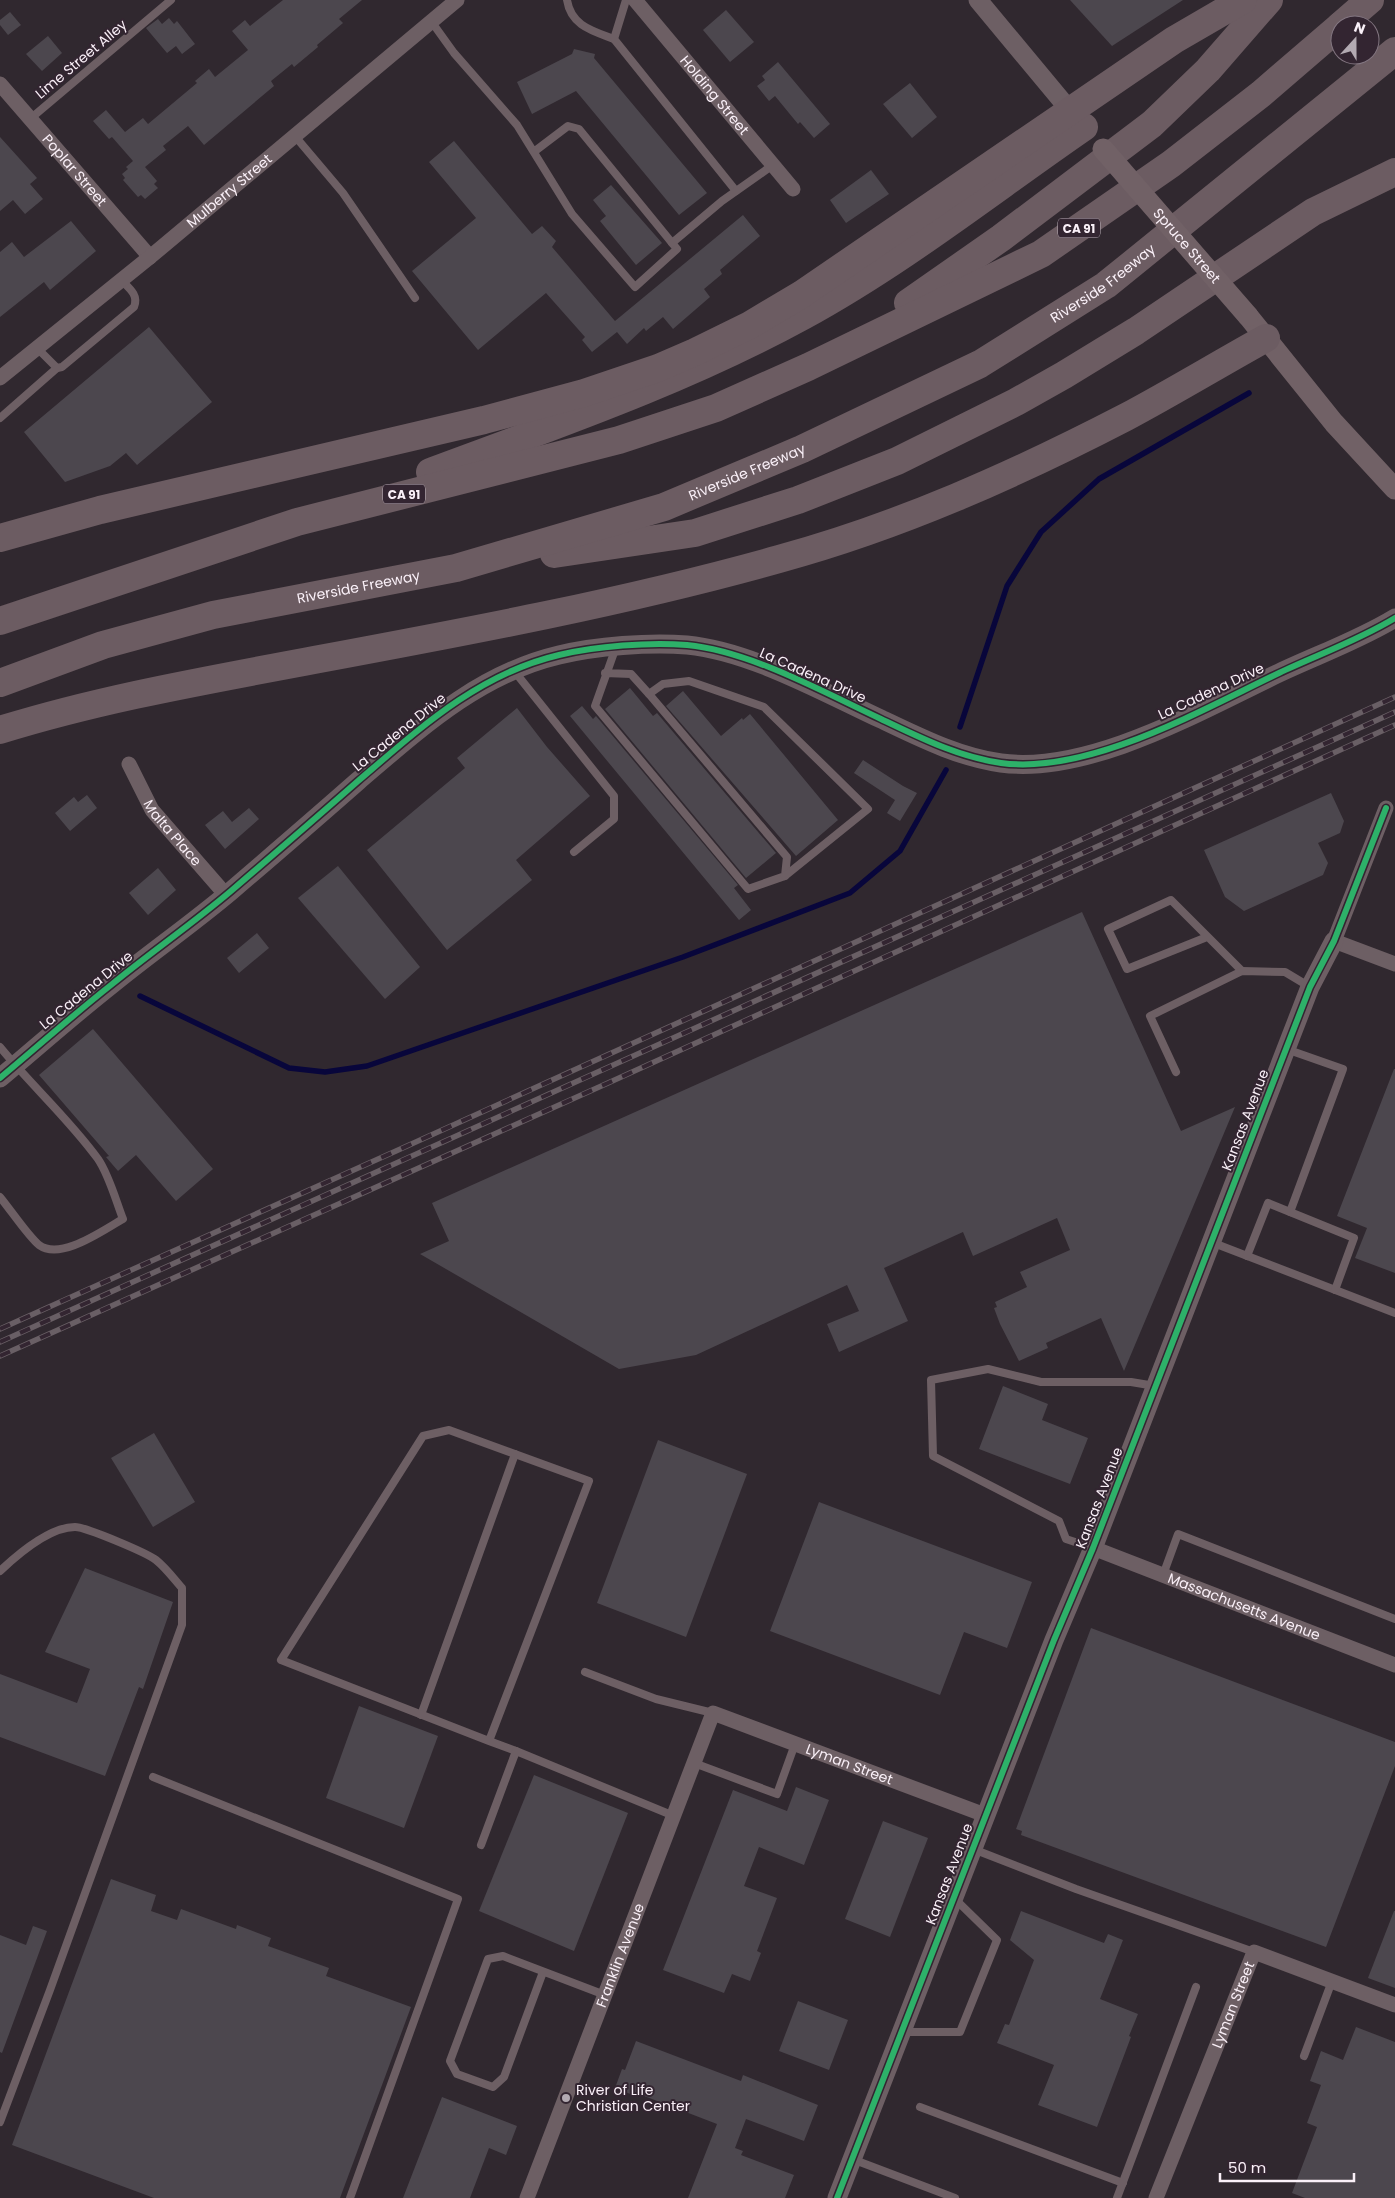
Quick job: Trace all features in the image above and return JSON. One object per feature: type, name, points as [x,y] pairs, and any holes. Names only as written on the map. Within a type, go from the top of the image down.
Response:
[{"type":"highway","points":[[0,538],[100,510],[564,399],[642,374],[695,352],[744,328],[802,294],[1174,40],[1243,0]]},
{"type":"highway","points":[[808,368],[934,286],[1152,124],[1208,70],[1269,0]]},
{"type":"highway","name":"CA 91","points":[[1353,15],[1370,0]]},
{"type":"highway","name":"CA 91","points":[[0,621],[297,522],[619,440],[716,408],[808,368],[1041,254],[1171,164],[1261,94],[1330,35]]},
{"type":"highway","name":"Riverside Freeway","points":[[0,683],[103,645],[212,615],[456,568],[664,507],[802,449],[980,364],[1106,285],[1395,51]]},
{"type":"highway","points":[[297,522],[673,379],[802,316],[902,256],[1084,127]]},
{"type":"highway","points":[[456,568],[695,534],[798,500],[871,472],[972,424],[1064,375],[1136,331],[1313,212],[1395,172]]},
{"type":"highway","points":[[0,730],[93,704],[164,689],[524,621],[665,588],[808,550],[872,530],[936,506],[1017,471],[1127,416],[1266,338]]},
{"type":"main road","name":"Spruce Street","points":[[1084,127],[1248,316],[1334,423],[1395,489]]},
{"type":"street","name":"Mulberry Street","points":[[0,378],[121,280],[457,0]]},
{"type":"street","name":"Holding Street","points":[[635,0],[793,189]]},
{"type":"street","name":"Spruce Street","points":[[978,0],[1084,127]]},
{"type":"street","name":"Poplar Street","points":[[0,84],[150,256]]},
{"type":"street","name":"La Cadena Drive","points":[[0,1078],[108,987],[226,895],[394,750],[442,712],[480,685],[513,670],[556,655],[592,648],[688,645],[729,654],[760,664],[923,739],[963,754],[1001,763],[1042,764],[1092,755],[1146,735],[1395,618]]},
{"type":"street","name":"Malta Place","points":[[130,764],[152,810],[226,895]]},
{"type":"street","name":"Kansas Avenue","points":[[837,2198],[1054,1640],[1093,1548],[1310,987],[1334,942],[1386,808]]},
{"type":"street","points":[[1334,942],[1395,964]]},
{"type":"street","name":"Massachusetts Avenue","points":[[1093,1548],[1395,1665]]},
{"type":"street","name":"Lyman Street","points":[[713,1713],[986,1815]]},
{"type":"street","name":"Franklin Avenue","points":[[527,2198],[713,1713]]},
{"type":"street","name":"Lyman Street","points":[[1156,2198],[1254,1952],[1395,2005]]},
{"type":"lane","name":"Lime Street Alley","points":[[30,118],[170,0]]},
{"type":"lane","points":[[567,0],[572,18],[586,28],[614,39],[736,191]]},
{"type":"lane","points":[[614,39],[626,0]]},
{"type":"lane","points":[[431,21],[454,52],[517,125],[572,214],[635,287],[677,249],[579,128],[568,126],[534,152]]},
{"type":"lane","points":[[294,135],[343,193],[415,298]]},
{"type":"lane","points":[[672,243],[736,191],[773,165]]},
{"type":"lane","points":[[0,418],[57,368],[62,367],[134,307],[136,302],[135,295],[121,280]]},
{"type":"lane","points":[[37,348],[57,368]]},
{"type":"lane","points":[[616,647],[605,673],[595,706],[748,889],[785,876],[868,809],[764,707],[689,681],[663,684],[649,694]]},
{"type":"lane","points":[[513,670],[614,796],[614,819],[574,852]]},
{"type":"lane","points":[[605,673],[631,674],[649,694],[787,857],[785,876]]},
{"type":"lane","points":[[1207,937],[1127,969],[1108,929],[1172,900],[1242,971]]},
{"type":"lane","points":[[1176,1072],[1150,1016],[1242,971],[1284,972],[1310,987]]},
{"type":"lane","points":[[0,1047],[32,1081],[99,1161],[124,1219],[65,1250],[53,1251],[40,1245],[0,1197]]},
{"type":"lane","points":[[1286,1049],[1343,1069],[1290,1212]]},
{"type":"lane","points":[[1247,1256],[1268,1203],[1354,1238],[1335,1290]]},
{"type":"lane","points":[[1212,1242],[1395,1313]]},
{"type":"lane","points":[[1093,1548],[1066,1539],[1059,1521],[932,1456],[931,1380],[988,1369],[1041,1382],[1132,1382],[1156,1386]]},
{"type":"lane","points":[[489,1741],[589,1481],[450,1430],[423,1436],[281,1660],[421,1715],[489,1741],[516,1751],[674,1816]]},
{"type":"lane","points":[[421,1715],[515,1454]]},
{"type":"lane","points":[[0,1570],[24,1549],[56,1532],[75,1527],[100,1534],[156,1560],[182,1588],[182,1625],[54,1981],[0,2122]]},
{"type":"lane","points":[[1163,1575],[1178,1534],[1395,1619]]},
{"type":"lane","points":[[585,1672],[656,1699],[713,1713]]},
{"type":"lane","points":[[694,1762],[777,1794],[795,1744]]},
{"type":"lane","points":[[481,1845],[516,1751]]},
{"type":"lane","points":[[153,1777],[458,1899],[350,2198]]},
{"type":"lane","points":[[972,1849],[1076,1889],[1254,1952]]},
{"type":"lane","points":[[902,2032],[960,2032],[997,1940],[954,1897]]},
{"type":"lane","points":[[543,1972],[504,2077],[493,2087],[457,2074],[450,2061],[488,1959],[503,1956],[605,1995]]},
{"type":"lane","points":[[1304,2056],[1332,1981]]},
{"type":"lane","points":[[1117,2198],[1196,1987]]},
{"type":"lane","points":[[920,2107],[1123,2183]]},
{"type":"lane","points":[[852,2159],[955,2198]]},
{"type":"building","points":[[283,0],[362,0],[339,19],[343,23],[317,45],[318,47],[294,67],[292,64],[271,81],[274,86],[204,145],[188,126],[163,146],[166,150],[145,167],[157,181],[154,184],[158,188],[145,199],[141,195],[138,197],[123,180],[125,178],[122,174],[133,161],[112,137],[109,139],[93,121],[106,110],[125,132],[143,118],[148,124],[197,83],[195,81],[209,69],[215,77],[248,50],[232,31],[245,20],[250,26]]},
{"type":"building","points":[[1070,0],[1183,0],[1112,46]]},
{"type":"building","points":[[726,10],[754,42],[730,62],[703,30]]},
{"type":"building","points":[[10,12],[21,25],[8,35],[0,25],[0,20]]},
{"type":"building","points":[[169,18],[174,24],[177,21],[195,44],[182,54],[176,46],[167,53],[146,28],[158,19],[162,24]]},
{"type":"building","points":[[48,36],[62,53],[42,71],[26,54]]},
{"type":"building","points":[[574,49],[595,54],[594,58],[707,193],[679,215],[576,91],[532,114],[517,82],[572,54]]},
{"type":"building","points":[[778,62],[830,124],[814,138],[800,122],[798,124],[775,96],[769,101],[757,86],[765,80],[762,76]]},
{"type":"building","points":[[910,83],[937,117],[912,138],[883,104]]},
{"type":"building","points":[[0,137],[37,178],[30,184],[43,199],[25,214],[13,200],[0,211]]},
{"type":"building","points":[[454,141],[532,234],[542,226],[556,241],[552,247],[615,321],[743,215],[760,236],[720,270],[722,274],[704,289],[710,297],[673,329],[663,317],[646,331],[644,328],[627,344],[617,332],[592,352],[582,340],[585,337],[546,293],[478,350],[412,271],[476,218],[429,162]]},
{"type":"building","points":[[871,170],[889,194],[846,223],[830,200]]},
{"type":"building","points":[[611,185],[662,243],[636,265],[600,221],[606,216],[593,200]]},
{"type":"building","points":[[71,221],[96,251],[50,290],[44,282],[0,317],[0,252],[12,242],[24,257]]},
{"type":"building","points":[[149,327],[212,402],[137,465],[126,453],[110,466],[65,482],[24,432]]},
{"type":"building","points":[[630,688],[653,716],[657,713],[776,853],[746,878],[605,709]]},
{"type":"building","points":[[683,691],[721,736],[742,718],[743,720],[750,714],[838,820],[796,856],[666,706]]},
{"type":"building","points":[[582,706],[593,719],[596,716],[738,885],[734,888],[751,910],[739,920],[570,716]]},
{"type":"building","points":[[517,708],[547,747],[590,796],[516,860],[532,880],[447,950],[367,850],[465,768],[457,758]]},
{"type":"building","points":[[863,760],[917,793],[900,821],[887,813],[895,800],[854,773]]},
{"type":"building","points":[[1331,793],[1344,821],[1340,833],[1318,843],[1328,863],[1323,875],[1244,911],[1225,897],[1204,850]]},
{"type":"building","points":[[87,795],[97,808],[70,831],[55,813],[74,797],[78,802]]},
{"type":"building","points":[[249,808],[259,819],[225,849],[205,825],[223,811],[232,822]]},
{"type":"building","points":[[338,866],[420,967],[385,999],[298,898]]},
{"type":"building","points":[[158,868],[176,890],[148,915],[129,893]]},
{"type":"building","points":[[1082,912],[1181,1131],[1235,1107],[1124,1371],[1101,1318],[1046,1343],[1048,1348],[1019,1361],[1000,1324],[994,1308],[997,1307],[995,1302],[1027,1287],[1020,1272],[1070,1250],[1057,1218],[973,1256],[963,1232],[884,1268],[908,1321],[839,1352],[827,1324],[859,1311],[847,1285],[696,1355],[619,1369],[420,1254],[449,1241],[432,1203]]},
{"type":"building","points":[[257,933],[269,948],[239,973],[227,958]]},
{"type":"building","points":[[93,1029],[213,1169],[176,1201],[136,1155],[118,1171],[106,1157],[109,1156],[39,1075]]},
{"type":"building","points":[[1394,1069],[1395,1273],[1355,1258],[1367,1228],[1337,1216]]},
{"type":"building","points":[[1003,1386],[1048,1404],[1042,1420],[1088,1438],[1070,1484],[979,1449]]},
{"type":"building","points":[[154,1433],[195,1502],[153,1527],[111,1458]]},
{"type":"building","points":[[658,1440],[747,1474],[686,1637],[597,1603]]},
{"type":"building","points":[[819,1502],[1032,1582],[1007,1648],[964,1632],[940,1695],[770,1631]]},
{"type":"building","points":[[85,1568],[173,1602],[143,1689],[139,1687],[105,1776],[0,1737],[0,1674],[77,1703],[90,1669],[45,1652]]},
{"type":"building","points":[[1091,1628],[1395,1742],[1395,1766],[1326,1947],[1021,1835],[1022,1831],[1016,1829]]},
{"type":"building","points":[[359,1706],[438,1736],[404,1828],[326,1798]]},
{"type":"building","points":[[534,1775],[628,1813],[574,1951],[479,1911]]},
{"type":"building","points":[[796,1787],[829,1800],[804,1865],[759,1847],[744,1886],[777,1898],[757,1951],[761,1953],[750,1981],[732,1974],[724,1993],[663,1970],[733,1790],[787,1811]]},
{"type":"building","points":[[883,1821],[928,1838],[890,1937],[845,1919]]},
{"type":"building","points":[[111,1879],[156,1895],[151,1911],[177,1920],[181,1909],[236,1929],[237,1925],[271,1938],[268,1946],[329,1968],[326,1976],[411,2007],[340,2198],[154,2198],[12,2145]]},
{"type":"building","points":[[1021,1911],[1104,1943],[1108,1934],[1123,1940],[1100,1999],[1138,2014],[1097,2127],[1038,2105],[1054,2065],[997,2043],[1005,2024],[1009,2025],[1034,1960],[1010,1940]]},
{"type":"building","points":[[1395,1911],[1395,1988],[1368,1978]]},
{"type":"building","points":[[33,1926],[47,1931],[2,2053],[0,2052],[0,1935],[26,1945]]},
{"type":"building","points":[[798,2001],[848,2020],[829,2070],[779,2051]]},
{"type":"building","points":[[1356,2027],[1395,2042],[1395,2198],[1305,2198],[1292,2193],[1317,2127],[1307,2123],[1321,2085],[1310,2081],[1321,2051],[1343,2060]]},
{"type":"building","points":[[636,2041],[741,2081],[743,2075],[818,2105],[804,2141],[746,2119],[735,2148],[743,2151],[741,2155],[794,2175],[785,2198],[688,2198],[717,2124],[639,2094],[638,2097],[615,2088],[622,2069],[625,2070]]},
{"type":"building","points":[[442,2097],[517,2126],[506,2155],[489,2148],[470,2198],[403,2198]]},
{"type":"waterway","points":[[960,727],[1007,586],[1041,532],[1099,479],[1249,393]]},
{"type":"waterway","points":[[140,996],[289,1068],[325,1072],[367,1066],[683,957],[850,893],[900,851],[946,770]]},
{"type":"railway","points":[[0,1329],[1395,697]]},
{"type":"railway","points":[[0,1342],[1395,712]]},
{"type":"railway","points":[[0,1356],[608,1083],[1395,725]]},
{"type":"cycle path","points":[[0,1078],[97,996],[231,891],[427,723],[502,675],[530,664],[559,655],[589,649],[623,646],[672,644],[711,649],[736,655],[786,674],[939,746],[985,760],[1001,763],[1035,764],[1071,759],[1107,750],[1144,736],[1180,721],[1395,618]]},
{"type":"cycle path","points":[[837,2198],[1054,1640],[1093,1548],[1310,987],[1334,941],[1386,808]]},
{"type":"place","name":"River of Life Christian Center","points":[[566,2098]]}]
